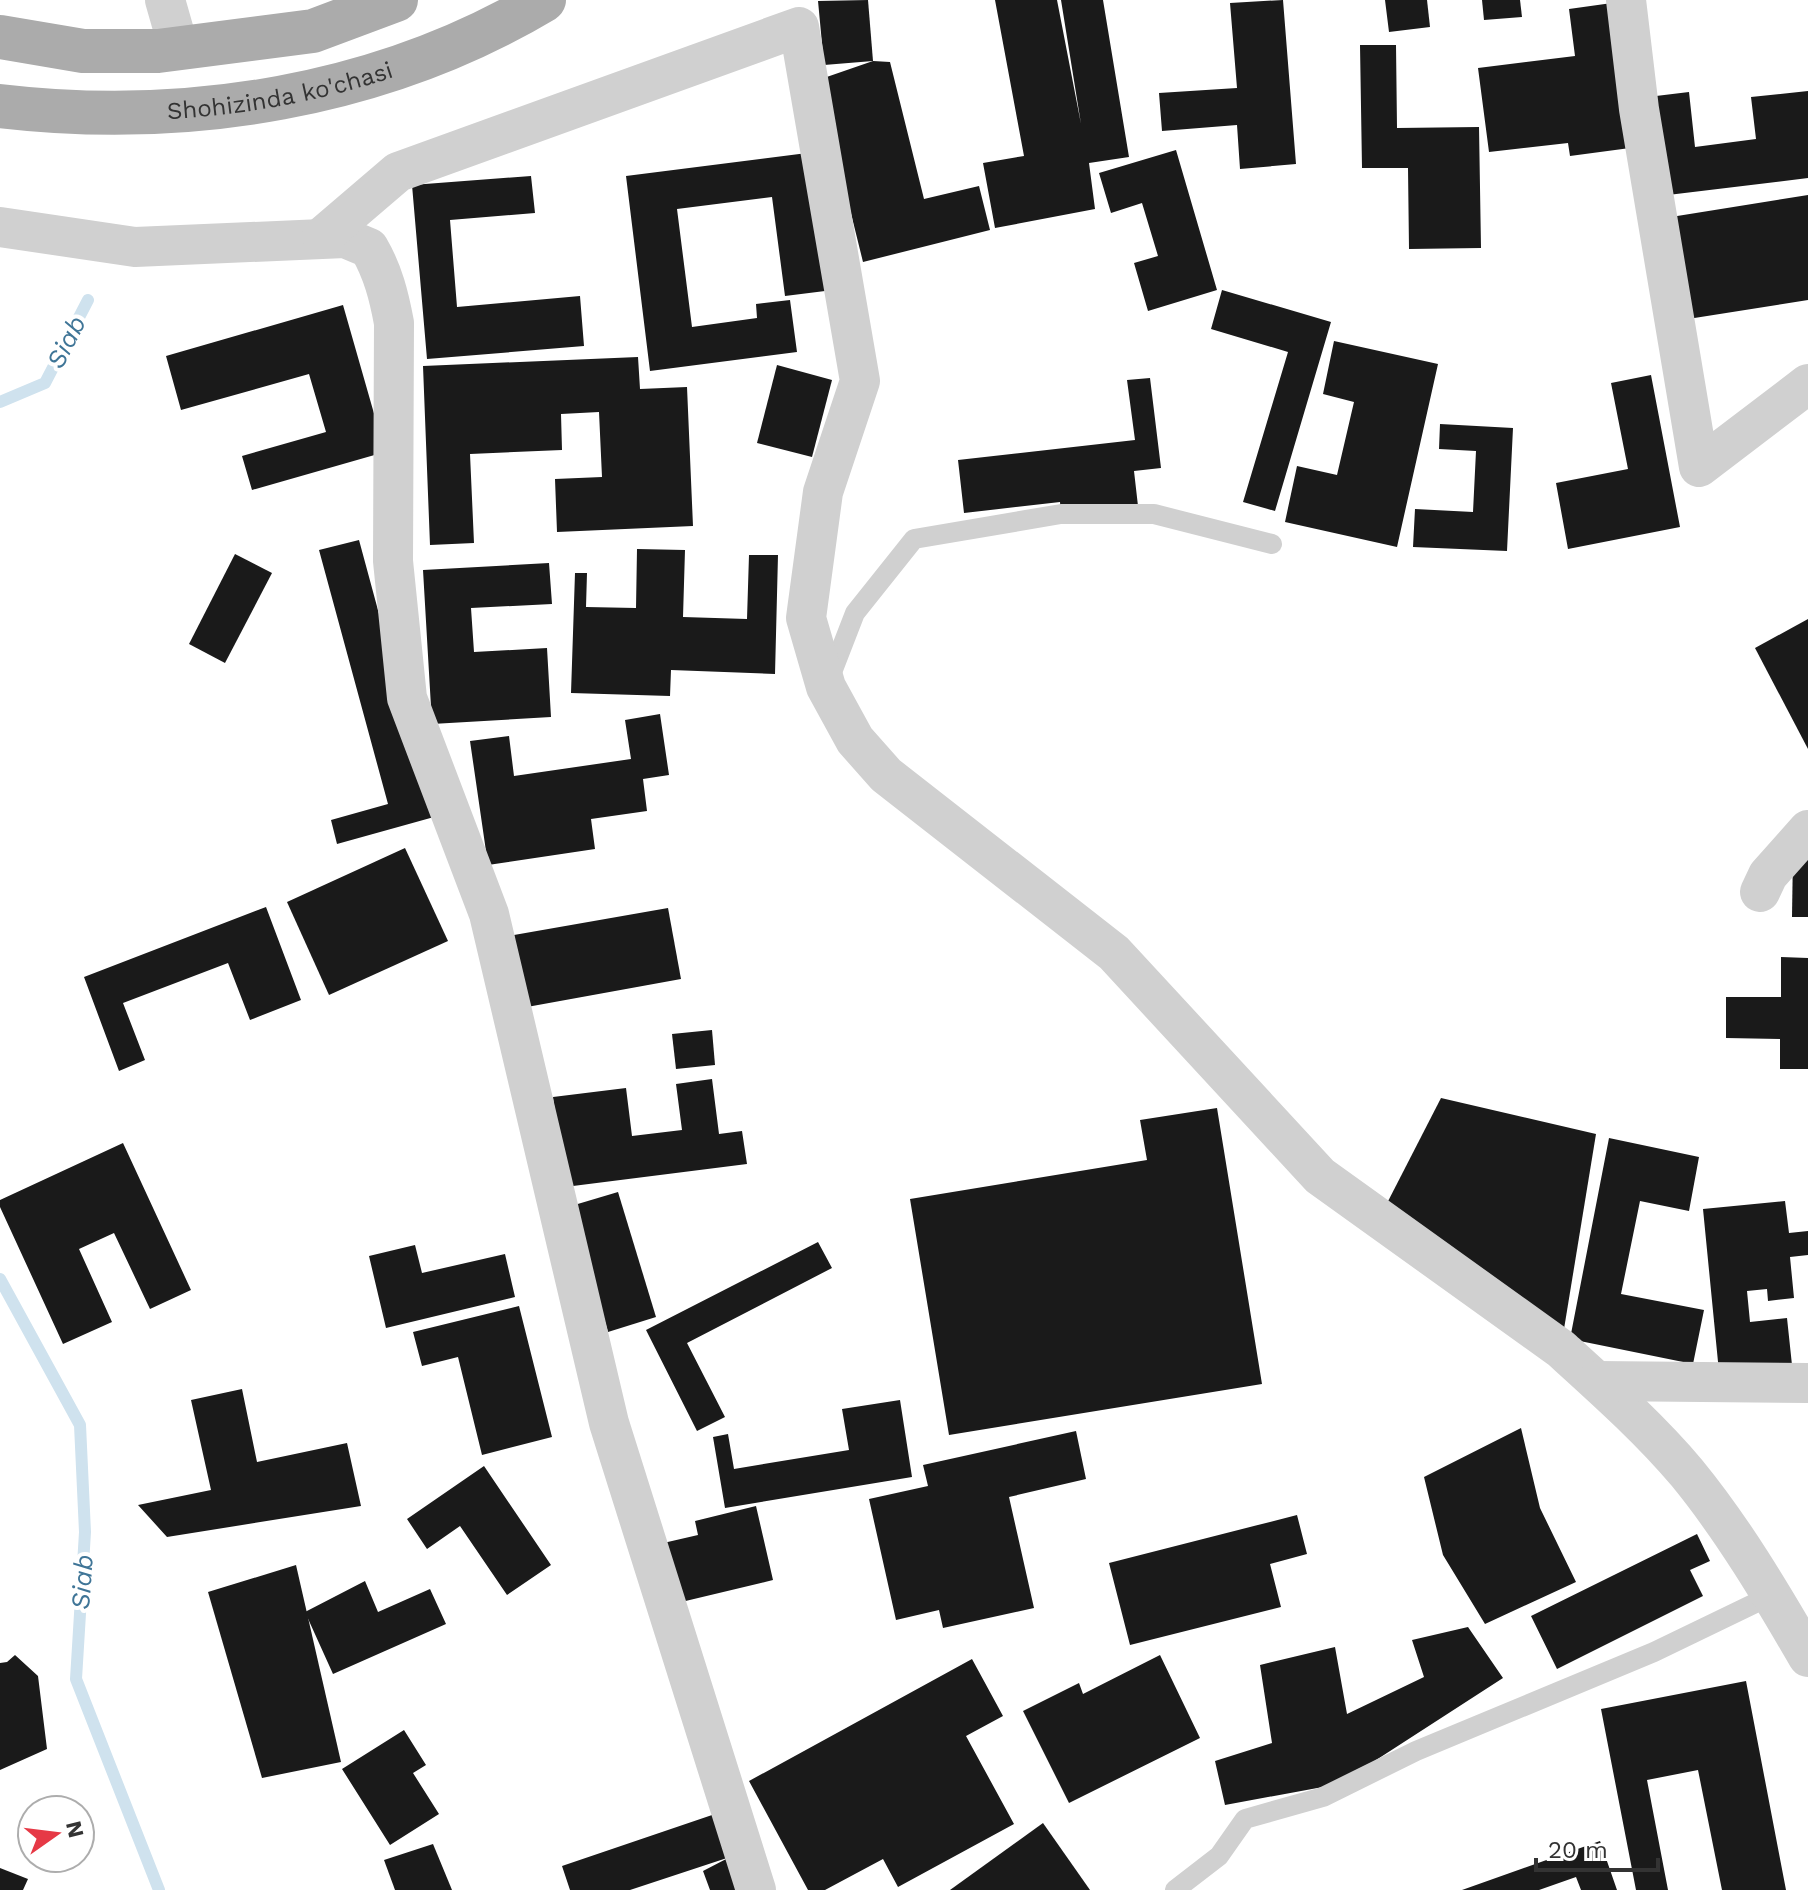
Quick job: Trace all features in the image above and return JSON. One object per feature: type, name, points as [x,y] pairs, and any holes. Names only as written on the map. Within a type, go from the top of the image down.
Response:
[{"type":"main road","name":"Shohizinda ko'chasi","points":[[0,37],[83,51],[179,49],[313,31],[396,0]]},
{"type":"main road","name":"Shohizinda ko'chasi","points":[[0,106],[63,114],[174,114],[340,87],[491,32],[544,0]]},
{"type":"street","points":[[165,0],[179,49]]},
{"type":"street","points":[[1626,0],[1642,124],[1699,467],[1808,384]]},
{"type":"street","points":[[322,237],[398,172],[806,14],[860,381],[823,492],[806,618],[826,687],[855,740],[886,775],[1114,953],[1320,1176],[1561,1349],[1597,1381],[1687,1474],[1772,1595],[1808,1657]]},
{"type":"street","points":[[0,227],[135,247],[345,238],[369,248],[388,288],[394,323],[393,561],[407,698],[489,914],[609,1423],[756,1890]]},
{"type":"street","points":[[1760,892],[1768,875],[1808,830]]},
{"type":"street","points":[[1597,1381],[1808,1383]]},
{"type":"lane","points":[[826,687],[855,613],[914,539],[1061,514],[1154,514],[1272,544]]},
{"type":"lane","points":[[1175,1890],[1219,1856],[1245,1819],[1323,1797],[1416,1751],[1654,1652],[1772,1595]]},
{"type":"building","points":[[868,0],[873,61],[824,65],[818,1]]},
{"type":"building","points":[[995,0],[1057,0],[1081,124],[1061,0],[1103,0],[1129,157],[1089,163],[1095,209],[995,228],[983,163],[1024,156]]},
{"type":"building","points":[[1283,0],[1296,164],[1240,169],[1237,125],[1162,131],[1159,93],[1237,88],[1230,3]]},
{"type":"building","points":[[1385,0],[1427,0],[1430,27],[1389,32]]},
{"type":"building","points":[[1482,0],[1520,0],[1522,17],[1484,20]]},
{"type":"building","points":[[1612,3],[1630,148],[1570,156],[1568,143],[1489,152],[1478,68],[1575,56],[1569,9]]},
{"type":"building","points":[[1360,45],[1396,45],[1397,128],[1479,127],[1481,248],[1409,249],[1408,168],[1362,168]]},
{"type":"building","points":[[873,61],[890,62],[924,199],[979,186],[990,230],[863,262],[818,80]]},
{"type":"building","points":[[1808,91],[1808,178],[1668,195],[1656,96],[1689,92],[1695,147],[1756,139],[1751,97]]},
{"type":"building","points":[[1176,150],[1217,290],[1148,311],[1134,263],[1158,256],[1142,203],[1111,213],[1099,173]]},
{"type":"building","points":[[815,152],[833,290],[785,296],[772,197],[677,209],[692,327],[757,318],[756,304],[790,300],[797,352],[650,371],[626,176]]},
{"type":"building","points":[[531,176],[535,213],[450,220],[457,307],[580,296],[584,346],[427,359],[412,185]]},
{"type":"building","points":[[1808,195],[1808,300],[1688,319],[1671,217]]},
{"type":"building","points":[[1222,290],[1331,322],[1275,511],[1243,502],[1288,352],[1211,329]]},
{"type":"building","points":[[343,305],[385,452],[252,490],[242,456],[326,432],[309,374],[181,410],[166,356]]},
{"type":"building","points":[[1334,341],[1438,364],[1397,547],[1285,522],[1297,466],[1337,475],[1354,402],[1323,394]]},
{"type":"building","points":[[638,357],[640,389],[687,387],[693,526],[557,532],[555,479],[602,477],[599,412],[561,414],[562,450],[470,454],[474,543],[430,545],[423,366]]},
{"type":"building","points":[[777,365],[832,380],[812,457],[757,443]]},
{"type":"building","points":[[1651,375],[1680,527],[1568,549],[1556,483],[1628,469],[1611,383]]},
{"type":"building","points":[[1150,378],[1161,468],[1134,471],[1138,506],[1061,514],[1060,502],[964,513],[958,460],[1135,440],[1127,380]]},
{"type":"building","points":[[1440,424],[1513,428],[1507,551],[1413,547],[1415,509],[1473,512],[1476,451],[1439,449]]},
{"type":"building","points":[[359,540],[434,817],[337,844],[331,820],[388,804],[319,550]]},
{"type":"building","points":[[637,549],[685,550],[683,617],[747,619],[749,555],[778,555],[775,674],[671,670],[670,696],[571,693],[575,573],[587,573],[586,607],[636,608]]},
{"type":"building","points":[[235,554],[272,573],[225,663],[189,644]]},
{"type":"building","points":[[549,563],[552,604],[471,608],[474,652],[547,648],[551,717],[432,724],[423,570]]},
{"type":"building","points":[[1808,619],[1808,749],[1755,648]]},
{"type":"building","points":[[660,714],[669,775],[643,779],[647,811],[591,819],[595,849],[488,865],[470,741],[509,736],[514,776],[631,759],[625,720]]},
{"type":"building","points":[[405,848],[448,941],[329,995],[287,902]]},
{"type":"building","points":[[1793,852],[1808,852],[1808,917],[1792,917]]},
{"type":"building","points":[[266,907],[301,1000],[250,1020],[228,963],[123,1003],[145,1060],[119,1071],[84,977]]},
{"type":"building","points":[[668,908],[681,979],[527,1007],[514,935]]},
{"type":"building","points":[[1781,957],[1808,958],[1808,1069],[1780,1069],[1780,1039],[1726,1038],[1726,997],[1781,997]]},
{"type":"building","points":[[712,1030],[715,1065],[676,1069],[672,1034]]},
{"type":"building","points":[[712,1079],[719,1134],[742,1131],[747,1164],[565,1187],[553,1097],[626,1088],[632,1136],[682,1130],[676,1084]]},
{"type":"building","points":[[1441,1098],[1596,1134],[1564,1329],[1383,1211]]},
{"type":"building","points":[[1217,1108],[1262,1384],[949,1435],[910,1199],[1147,1160],[1140,1120]]},
{"type":"building","points":[[1609,1138],[1699,1157],[1689,1211],[1640,1201],[1621,1294],[1704,1310],[1693,1364],[1570,1339]]},
{"type":"building","points":[[123,1143],[191,1290],[150,1309],[114,1233],[79,1249],[112,1322],[63,1344],[0,1207],[0,1200]]},
{"type":"building","points":[[618,1192],[656,1317],[608,1332],[571,1206]]},
{"type":"building","points":[[1785,1201],[1789,1233],[1808,1231],[1808,1255],[1790,1257],[1794,1298],[1768,1301],[1767,1289],[1747,1291],[1750,1322],[1787,1318],[1792,1365],[1719,1372],[1703,1209]]},
{"type":"building","points":[[818,1242],[832,1268],[687,1343],[725,1417],[697,1431],[646,1330]]},
{"type":"building","points":[[415,1245],[422,1273],[505,1254],[515,1297],[386,1328],[369,1256]]},
{"type":"building","points":[[519,1306],[552,1437],[482,1455],[458,1357],[422,1366],[413,1332]]},
{"type":"building","points":[[242,1389],[257,1462],[347,1443],[361,1506],[167,1537],[138,1505],[211,1490],[191,1400]]},
{"type":"building","points":[[900,1400],[912,1477],[725,1508],[713,1437],[728,1434],[734,1469],[849,1450],[842,1409]]},
{"type":"building","points":[[1521,1428],[1540,1508],[1576,1582],[1485,1624],[1443,1555],[1424,1477]]},
{"type":"building","points":[[1076,1431],[1086,1479],[1009,1497],[1034,1608],[943,1628],[939,1610],[896,1620],[869,1499],[928,1486],[923,1465]]},
{"type":"building","points":[[484,1466],[551,1565],[507,1595],[460,1526],[427,1549],[407,1519]]},
{"type":"building","points":[[756,1506],[773,1580],[673,1604],[659,1544],[698,1535],[695,1521]]},
{"type":"building","points":[[1297,1515],[1307,1554],[1270,1564],[1281,1607],[1130,1645],[1109,1563]]},
{"type":"building","points":[[1697,1534],[1710,1561],[1690,1570],[1703,1596],[1557,1669],[1531,1616]]},
{"type":"building","points":[[296,1565],[341,1762],[262,1778],[208,1592]]},
{"type":"building","points":[[365,1581],[378,1612],[430,1589],[446,1624],[333,1674],[305,1612]]},
{"type":"building","points":[[1468,1627],[1503,1678],[1339,1784],[1225,1805],[1215,1761],[1272,1743],[1260,1665],[1335,1647],[1347,1714],[1424,1677],[1412,1640]]},
{"type":"building","points":[[15,1655],[38,1676],[47,1749],[0,1770],[0,1663],[7,1662]]},
{"type":"building","points":[[1160,1655],[1200,1738],[1069,1803],[1023,1711],[1079,1683],[1083,1694]]},
{"type":"building","points":[[972,1659],[1003,1716],[966,1736],[1014,1824],[898,1887],[883,1859],[825,1890],[808,1890],[749,1781]]},
{"type":"building","points":[[1746,1681],[1786,1890],[1722,1890],[1698,1770],[1647,1780],[1668,1890],[1636,1890],[1601,1709]]},
{"type":"building","points":[[404,1730],[426,1765],[413,1773],[439,1814],[390,1845],[342,1769]]},
{"type":"building","points":[[715,1814],[744,1890],[710,1890],[703,1871],[730,1857],[630,1890],[570,1890],[562,1866]]},
{"type":"building","points":[[1043,1823],[1090,1890],[950,1890]]},
{"type":"building","points":[[1600,1841],[1617,1890],[1581,1890],[1576,1877],[1539,1890],[1462,1890]]},
{"type":"building","points":[[433,1844],[452,1890],[395,1890],[384,1860]]},
{"type":"building","points":[[0,1868],[28,1879],[23,1890],[0,1890]]},
{"type":"waterway","name":"Siab","points":[[0,402],[45,383],[88,300]]},
{"type":"waterway","name":"Siab","points":[[0,1279],[80,1425],[85,1532],[76,1679],[159,1890]]}]
